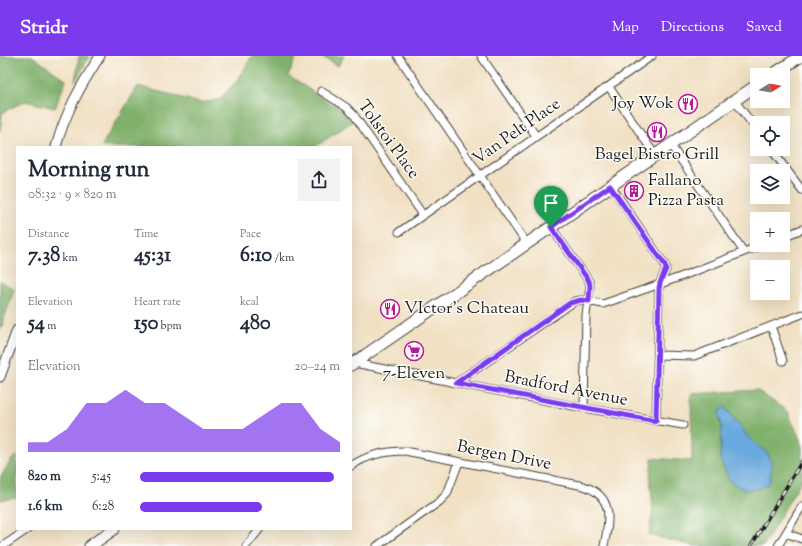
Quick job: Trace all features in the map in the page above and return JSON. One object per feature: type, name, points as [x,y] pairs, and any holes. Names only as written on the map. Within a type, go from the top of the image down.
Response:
[{"type":"main road","points":[[783,68],[801,56]]},
{"type":"main road","points":[[353,364],[750,90]]},
{"type":"main road","points":[[90,546],[113,530]]},
{"type":"street","points":[[56,146],[69,109],[82,84],[100,56]]},
{"type":"street","points":[[398,56],[527,244]]},
{"type":"street","points":[[481,56],[536,136]]},
{"type":"street","name":"Van Pelt Place","points":[[399,232],[652,56]]},
{"type":"street","points":[[609,87],[655,155]]},
{"type":"street","name":"Tolstoi Place","points":[[321,91],[346,107],[354,115],[423,215]]},
{"type":"street","points":[[734,100],[750,121]]},
{"type":"street","points":[[670,144],[744,252]]},
{"type":"street","points":[[776,156],[802,190]]},
{"type":"street","points":[[610,186],[665,265],[666,269],[660,284],[656,421]]},
{"type":"street","points":[[551,227],[589,281],[590,286],[586,315],[584,408]]},
{"type":"street","points":[[790,234],[802,229]]},
{"type":"street","points":[[456,383],[570,303],[581,300],[603,304],[750,250]]},
{"type":"street","points":[[658,355],[694,356],[802,314]]},
{"type":"street","points":[[771,326],[783,361]]},
{"type":"street","points":[[0,377],[16,333]]},
{"type":"street","name":"Bradford Avenue","points":[[353,364],[584,408],[683,425]]},
{"type":"street","name":"Bergen Drive","points":[[352,465],[375,454],[398,451],[411,452],[590,488],[601,498],[607,509],[609,522],[604,546]]},
{"type":"street","points":[[377,546],[439,502],[447,494],[459,462]]},
{"type":"street","points":[[778,546],[802,506]]},
{"type":"street","points":[[0,546],[3,546],[27,530]]},
{"type":"street","points":[[246,546],[259,530]]},
{"type":"street","points":[[786,533],[802,539]]},
{"type":"green space","points":[[0,56],[32,56],[66,80],[55,108],[25,101],[2,113],[0,131]]},
{"type":"green space","points":[[79,56],[90,56],[75,81]]},
{"type":"green space","points":[[252,56],[297,56],[288,76],[356,119],[316,146],[102,145],[138,86],[201,103],[220,99],[239,78]]},
{"type":"green space","points":[[321,56],[344,56],[338,66]]},
{"type":"green space","points":[[0,281],[14,289],[0,332]]},
{"type":"green space","points":[[757,390],[788,412],[802,444],[802,479],[763,546],[694,546],[649,535],[653,509],[650,478],[652,458],[692,461],[691,394]]},
{"type":"green space","points":[[16,457],[16,498],[0,500],[0,478],[11,460]]},
{"type":"water","points":[[722,408],[726,408],[750,439],[768,454],[772,464],[770,482],[759,489],[744,490],[730,481],[720,459],[722,428],[719,414]]},
{"type":"railway","points":[[751,546],[802,461]]},
{"type":"place","name":"Joy Wok","points":[[688,104]]},
{"type":"place","name":"Bagel Bistro Grill","points":[[657,132]]},
{"type":"place","name":"Fallano Pizza Pasta","points":[[634,191]]},
{"type":"place","name":"VIctor's Chateau","points":[[390,309]]},
{"type":"place","name":"7-Eleven","points":[[414,351]]},
{"type":"route","points":[[610,186],[665,265],[666,269],[659,289],[656,421],[456,383],[570,303],[581,300],[589,301],[589,281],[551,227],[610,186]]}]
